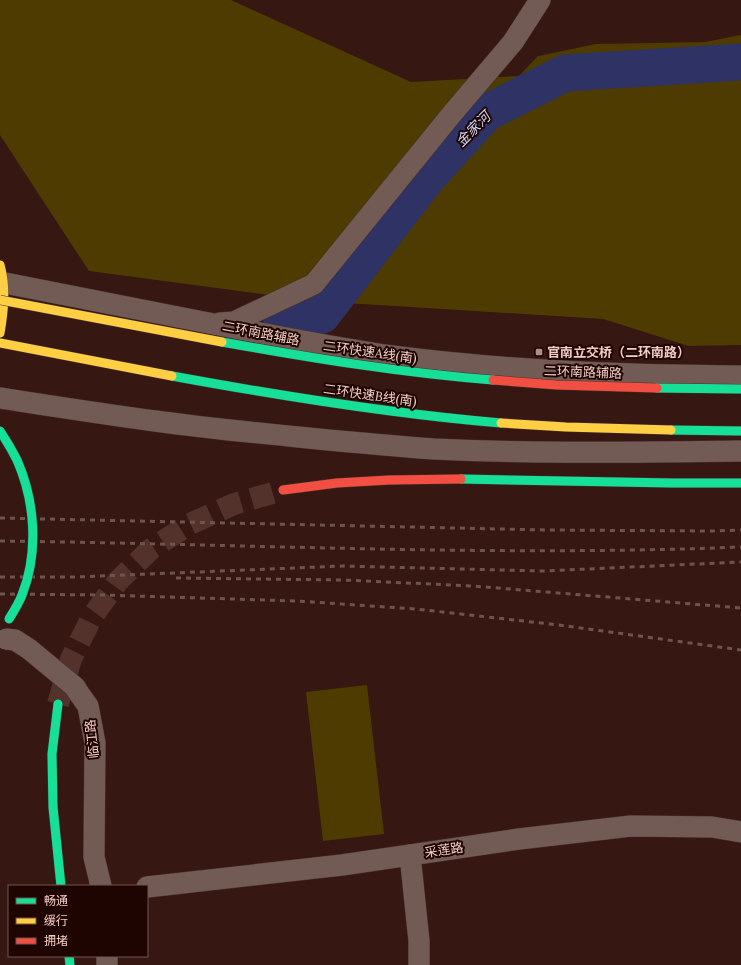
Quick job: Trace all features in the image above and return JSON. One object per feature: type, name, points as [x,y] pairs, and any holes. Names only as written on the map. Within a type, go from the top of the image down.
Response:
[{"type":"main road","points":[[0,333],[4,307],[1,282]]},
{"type":"main road","name":"二环快速A线(南)","points":[[1,282],[284,352],[397,370],[557,385],[675,389],[741,389]]},
{"type":"main road","name":"二环快速B线(南)","points":[[0,343],[214,383],[391,412],[484,422],[555,427],[675,431],[741,431]]},
{"type":"main road","points":[[0,431],[10,446],[21,473],[30,508],[32,530],[32,552],[24,590],[2,631]]},
{"type":"main road","points":[[283,490],[337,483],[390,480],[472,479],[741,483]]},
{"type":"main road","points":[[58,704],[52,754],[53,807],[61,885]]},
{"type":"street","points":[[210,323],[234,322],[314,284],[451,115],[513,42],[540,0]]},
{"type":"street","name":"二环南路辅路","points":[[1,282],[297,340],[391,356],[511,368],[584,372],[741,376]]},
{"type":"street","points":[[0,398],[233,431],[392,446],[519,452],[741,451]]},
{"type":"street","name":"临江路","points":[[2,631],[29,649],[75,687],[88,706],[95,743],[94,857],[101,885]]},
{"type":"street","name":"采莲路","points":[[148,887],[342,865],[519,839],[631,826],[712,827],[741,832]]},
{"type":"street","points":[[410,855],[419,941],[419,965]]},
{"type":"shaded area","points":[[0,0],[231,0],[411,82],[519,76],[538,56],[596,44],[705,42],[741,35],[741,345],[689,346],[603,319],[314,301],[89,271],[0,135]]},
{"type":"shaded area","points":[[367,685],[384,834],[323,841],[306,692]]},
{"type":"waterway","name":"金家河","points":[[280,329],[288,324],[322,315],[426,179],[486,113],[565,73],[741,62]]},
{"type":"tunnel","points":[[58,704],[71,659],[92,617],[118,581],[151,549],[190,524],[234,504],[283,490]]},
{"type":"railway","points":[[0,518],[546,530],[741,530]]},
{"type":"railway","points":[[0,541],[370,549],[556,551],[741,547]]},
{"type":"railway","points":[[0,577],[76,577],[343,566],[544,571],[741,562]]},
{"type":"railway","points":[[176,578],[343,580],[473,586],[741,608]]},
{"type":"railway","points":[[0,594],[103,595],[297,601],[416,609],[559,625],[741,650]]},
{"type":"traffic: fast","points":[[222,342],[357,364],[493,380]]},
{"type":"traffic: fast","points":[[172,376],[336,404],[419,415],[501,423]]},
{"type":"traffic: fast","points":[[657,388],[741,389]]},
{"type":"traffic: fast","points":[[671,430],[741,431]]},
{"type":"traffic: fast","points":[[0,431],[15,456],[23,476],[28,492],[33,527],[31,562],[27,579],[21,598],[9,619]]},
{"type":"traffic: fast","points":[[461,479],[741,483]]},
{"type":"traffic: fast","points":[[58,704],[52,754],[53,807],[61,885]]},
{"type":"traffic: fast","points":[[69,957],[70,965]]},
{"type":"traffic: slow","points":[[0,265],[4,299],[0,333]]},
{"type":"traffic: slow","points":[[0,300],[222,342]]},
{"type":"traffic: slow","points":[[0,343],[172,376]]},
{"type":"traffic: slow","points":[[501,423],[566,427],[671,430]]},
{"type":"traffic: jam","points":[[493,380],[557,385],[657,388]]},
{"type":"traffic: jam","points":[[283,490],[337,483],[389,480],[461,479]]},
{"type":"place","name":"官南立交桥（二环南路）","points":[[539,352]]}]
